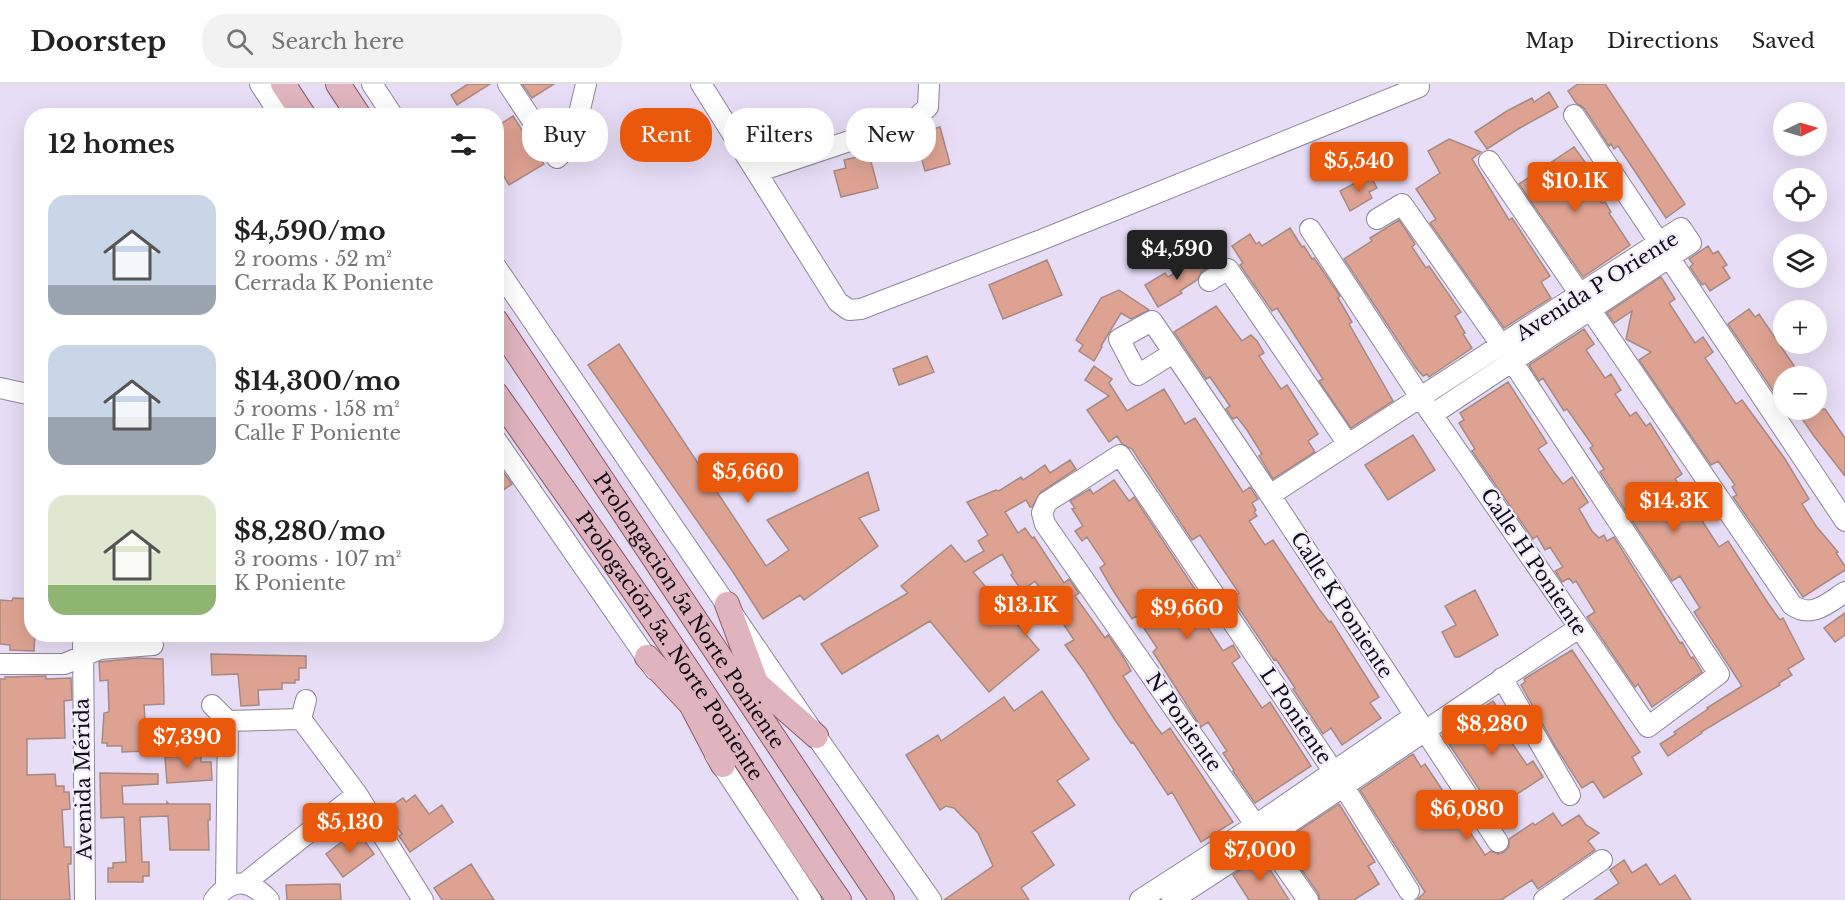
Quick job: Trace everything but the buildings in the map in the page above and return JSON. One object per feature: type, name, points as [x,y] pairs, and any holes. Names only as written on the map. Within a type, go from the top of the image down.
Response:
[{"type":"main road","points":[[284,84],[299,108]]},
{"type":"main road","points":[[338,84],[354,108]]},
{"type":"main road","name":"Prolongacion 5a Norte Poniente","points":[[504,333],[882,900]]},
{"type":"main road","name":"Prologación 5a. Norte Poniente","points":[[504,405],[667,639],[732,758],[839,900]]},
{"type":"main road","points":[[727,604],[778,742]]},
{"type":"main road","points":[[667,639],[692,706]]},
{"type":"main road","points":[[713,645],[816,736]]},
{"type":"main road","points":[[647,657],[692,706],[732,758]]},
{"type":"street","points":[[260,84],[276,108]]},
{"type":"street","points":[[372,84],[388,108]]},
{"type":"street","points":[[508,84],[557,158],[572,143],[586,84]]},
{"type":"street","points":[[701,84],[838,302],[849,310],[861,309],[1041,240],[1419,87]]},
{"type":"street","points":[[757,172],[915,119],[928,107],[929,84]]},
{"type":"street","points":[[1574,116],[1845,521]]},
{"type":"street","points":[[1489,161],[1792,605],[1800,610],[1817,610],[1845,592]]},
{"type":"street","points":[[1377,219],[1402,204],[1507,354]]},
{"type":"street","name":"Calle H Poniente","points":[[1310,229],[1420,397],[1648,727],[1719,674],[1507,354]]},
{"type":"street","name":"Avenida P Oriente","points":[[1433,414],[1507,354],[1664,251]]},
{"type":"street","points":[[1209,281],[1228,268],[1348,444]]},
{"type":"street","points":[[504,279],[816,736],[931,900]]},
{"type":"street","name":"Calle K Poniente","points":[[1173,353],[1498,842]]},
{"type":"street","name":"Avenida P Oriente","points":[[1269,495],[1420,397],[1507,354]]},
{"type":"street","points":[[0,388],[24,393]]},
{"type":"street","points":[[504,451],[647,657],[732,758],[811,900]]},
{"type":"street","name":"N Poniente","points":[[1120,455],[1047,502],[1042,513],[1045,524],[1308,900]]},
{"type":"street","name":"L Poniente","points":[[1120,455],[1338,780],[1408,891]]},
{"type":"street","points":[[1172,900],[1261,832],[1419,723],[1502,678],[1579,628]]},
{"type":"street","name":"Avenida Mérida","points":[[82,642],[85,900]]},
{"type":"street","points":[[0,664],[64,664],[100,649],[153,645]]},
{"type":"street","points":[[1502,678],[1570,795]]},
{"type":"street","points":[[212,705],[228,721],[229,890]]},
{"type":"street","points":[[228,721],[304,709],[423,900]]},
{"type":"street","points":[[229,890],[357,794]]},
{"type":"street","points":[[1140,900],[1261,832]]},
{"type":"street","points":[[1544,900],[1602,860]]},
{"type":"street","points":[[229,890],[254,886],[269,900]]}]
